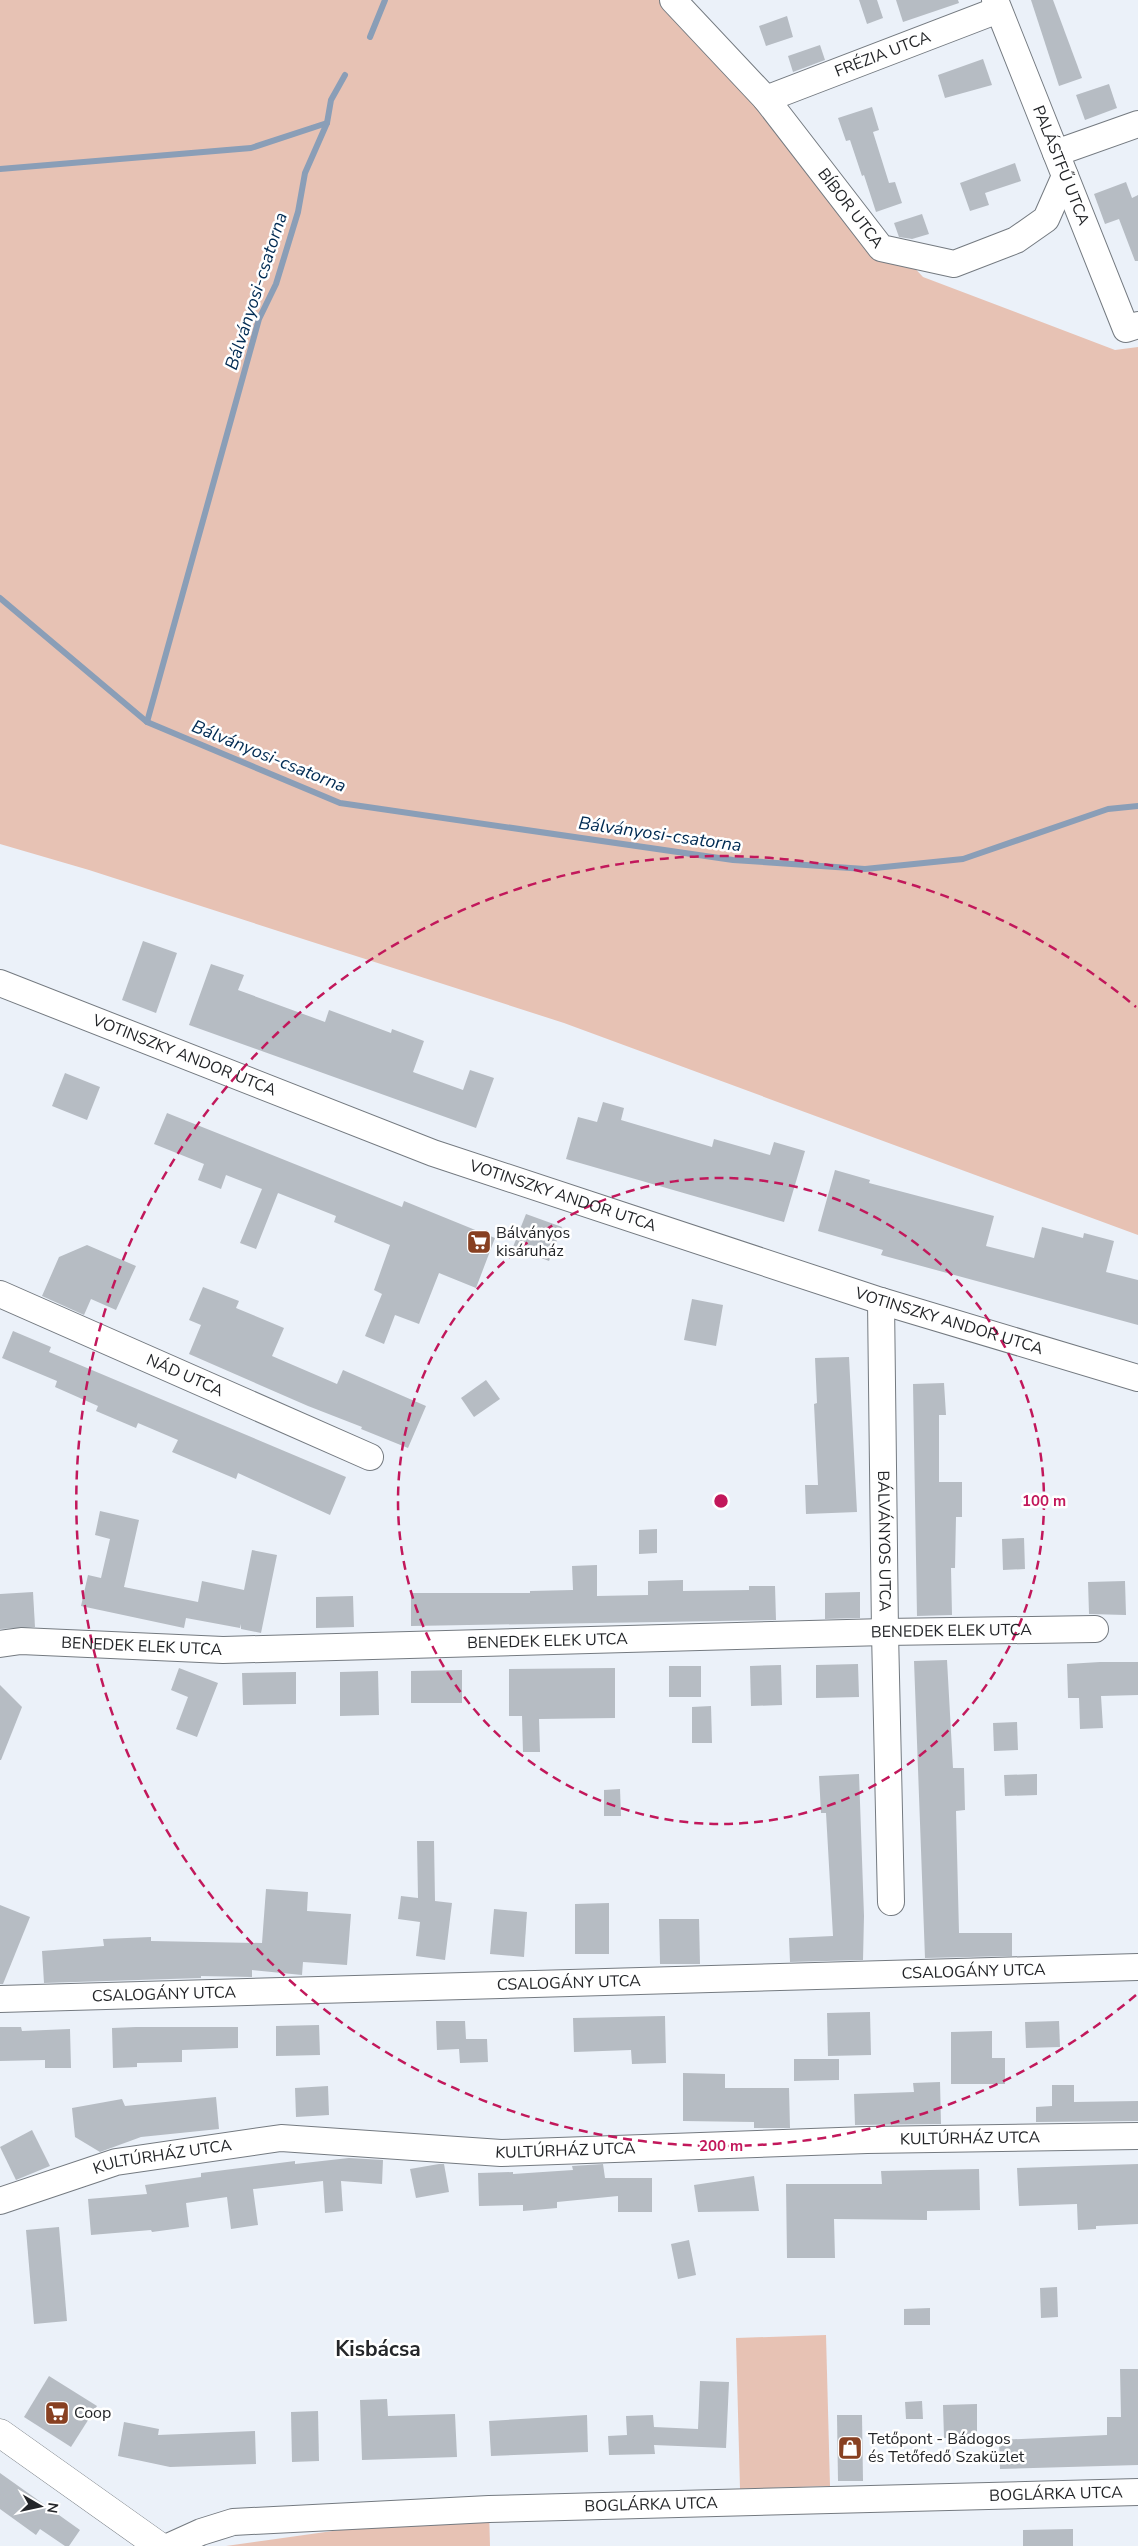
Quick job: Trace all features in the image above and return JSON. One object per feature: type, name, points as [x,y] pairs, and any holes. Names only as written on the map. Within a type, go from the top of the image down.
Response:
[{"type":"main road","points":[[0,2433],[159,2546]]},
{"type":"street","name":"BÍBOR UTCA","points":[[674,0],[766,99],[881,248],[954,264],[1016,240],[1046,219],[1060,165]]},
{"type":"street","name":"FRÉZIA UTCA","points":[[766,99],[996,5]]},
{"type":"street","name":"PALÁSTFŰ UTCA","points":[[996,5],[1060,165],[1132,327]]},
{"type":"street","points":[[1060,165],[1138,124]]},
{"type":"street","name":"VOTINSZKY ANDOR UTCA","points":[[0,983],[433,1152],[881,1300],[1138,1378]]},
{"type":"street","name":"NÁD UTCA","points":[[0,1294],[370,1457]]},
{"type":"street","name":"BÁLVÁNYOS UTCA","points":[[881,1300],[885,1632],[891,1902]]},
{"type":"street","name":"BENEDEK ELEK UTCA","points":[[0,1644],[21,1641],[224,1650],[885,1632],[1095,1629]]},
{"type":"street","name":"CSALOGÁNY UTCA","points":[[0,1999],[1138,1968]]},
{"type":"street","name":"KULTÚRHÁZ UTCA","points":[[0,2201],[116,2162],[281,2138],[501,2153],[857,2141],[1138,2136]]},
{"type":"street","name":"BOGLÁRKA UTCA","points":[[170,2546],[201,2532],[233,2522],[489,2509],[1138,2492]]},
{"type":"shaded area","points":[[0,0],[662,0],[923,277],[1115,350],[1138,347],[1138,1235],[564,1023],[89,870],[0,844]]},
{"type":"shaded area","points":[[826,2335],[830,2486],[740,2489],[736,2338]]},
{"type":"shaded area","points":[[489,2509],[490,2546],[226,2546]]},
{"type":"building","points":[[859,0],[877,0],[883,18],[867,24]]},
{"type":"building","points":[[896,0],[958,0],[959,3],[903,22]]},
{"type":"building","points":[[1031,0],[1053,0],[1082,78],[1059,86]]},
{"type":"building","points":[[787,16],[793,37],[766,46],[759,26]]},
{"type":"building","points":[[820,45],[825,60],[793,72],[788,56]]},
{"type":"building","points":[[983,59],[992,85],[945,98],[938,75]]},
{"type":"building","points":[[1109,84],[1117,108],[1085,120],[1076,95]]},
{"type":"building","points":[[872,107],[879,130],[873,132],[889,183],[895,182],[902,203],[876,212],[850,140],[846,141],[838,118]]},
{"type":"building","points":[[1015,163],[1021,181],[985,193],[989,205],[970,211],[960,183]]},
{"type":"building","points":[[1126,182],[1132,198],[1138,195],[1138,261],[1135,261],[1119,219],[1105,224],[1094,194]]},
{"type":"building","points":[[922,214],[929,234],[912,239],[899,237],[894,223]]},
{"type":"building","points":[[143,941],[177,953],[156,1013],[122,1000]]},
{"type":"building","points":[[211,964],[244,975],[238,990],[325,1022],[329,1010],[391,1033],[392,1029],[424,1041],[413,1072],[463,1090],[470,1070],[494,1078],[476,1128],[189,1025]]},
{"type":"building","points":[[65,1073],[100,1087],[87,1120],[52,1106]]},
{"type":"building","points":[[603,1102],[624,1108],[621,1120],[712,1147],[714,1139],[770,1155],[774,1142],[805,1151],[784,1222],[566,1159],[578,1117],[597,1122]]},
{"type":"building","points":[[167,1113],[402,1207],[404,1201],[495,1238],[476,1288],[439,1273],[419,1324],[395,1315],[384,1344],[365,1336],[382,1294],[374,1290],[390,1245],[334,1222],[336,1216],[278,1193],[256,1249],[240,1243],[262,1189],[226,1175],[221,1189],[198,1180],[204,1164],[154,1144]]},
{"type":"building","points":[[835,1170],[870,1180],[869,1183],[994,1216],[986,1246],[1034,1258],[1042,1227],[1083,1238],[1084,1233],[1114,1241],[1106,1272],[1138,1280],[1138,1325],[881,1255],[883,1250],[818,1231]]},
{"type":"building","points":[[526,1214],[562,1227],[549,1261],[513,1247]]},
{"type":"building","points":[[87,1245],[136,1266],[116,1310],[91,1299],[84,1315],[42,1296],[59,1257]]},
{"type":"building","points":[[203,1287],[239,1301],[236,1308],[284,1328],[272,1356],[337,1384],[343,1370],[426,1406],[408,1448],[189,1354],[201,1325],[189,1320]]},
{"type":"building","points":[[692,1299],[723,1305],[716,1346],[684,1340]]},
{"type":"building","points":[[13,1331],[51,1347],[49,1352],[346,1477],[330,1515],[238,1473],[236,1479],[172,1452],[178,1440],[138,1423],[136,1428],[96,1411],[98,1406],[55,1387],[57,1381],[2,1358]]},
{"type":"building","points":[[849,1357],[857,1512],[806,1514],[805,1485],[818,1485],[814,1404],[817,1403],[815,1358]]},
{"type":"building","points":[[486,1380],[500,1399],[474,1417],[461,1398]]},
{"type":"building","points":[[944,1383],[946,1415],[939,1415],[939,1482],[962,1482],[962,1517],[956,1517],[955,1568],[951,1568],[952,1615],[917,1616],[913,1384]]},
{"type":"building","points":[[100,1511],[139,1520],[124,1587],[198,1602],[202,1581],[244,1590],[252,1550],[277,1555],[261,1633],[241,1629],[241,1624],[240,1628],[186,1618],[184,1628],[81,1606],[88,1575],[101,1578],[110,1539],[95,1535]]},
{"type":"building","points":[[657,1529],[657,1553],[639,1554],[639,1530]]},
{"type":"building","points":[[1024,1538],[1025,1569],[1003,1570],[1002,1539]]},
{"type":"building","points":[[597,1565],[597,1596],[648,1595],[648,1581],[683,1580],[683,1591],[749,1590],[749,1586],[775,1586],[776,1620],[411,1626],[411,1593],[530,1593],[530,1591],[573,1590],[572,1566]]},
{"type":"building","points":[[1125,1581],[1126,1615],[1089,1614],[1088,1582]]},
{"type":"building","points":[[33,1592],[35,1627],[0,1629],[0,1594]]},
{"type":"building","points":[[860,1592],[860,1618],[825,1619],[825,1593]]},
{"type":"building","points":[[353,1596],[354,1627],[316,1628],[316,1597]]},
{"type":"building","points":[[947,1660],[953,1768],[964,1768],[965,1810],[956,1811],[959,1933],[1012,1933],[1012,1956],[925,1958],[914,1661]]},
{"type":"building","points":[[1138,1662],[1138,1695],[1101,1696],[1103,1728],[1080,1729],[1079,1698],[1068,1698],[1067,1664]]},
{"type":"building","points":[[858,1664],[859,1697],[816,1698],[816,1665]]},
{"type":"building","points":[[781,1665],[782,1705],[751,1706],[750,1666]]},
{"type":"building","points":[[669,1666],[701,1666],[701,1697],[669,1697]]},
{"type":"building","points":[[179,1668],[218,1683],[197,1737],[176,1729],[188,1697],[171,1690]]},
{"type":"building","points":[[615,1668],[615,1718],[539,1719],[540,1752],[523,1752],[522,1716],[509,1716],[509,1669]]},
{"type":"building","points":[[462,1670],[462,1703],[411,1703],[411,1671]]},
{"type":"building","points":[[378,1671],[379,1715],[340,1716],[340,1672]]},
{"type":"building","points":[[296,1672],[296,1704],[243,1705],[242,1673]]},
{"type":"building","points":[[0,1685],[22,1707],[1,1760],[0,1760]]},
{"type":"building","points":[[711,1706],[712,1743],[692,1743],[692,1707]]},
{"type":"building","points":[[1017,1722],[1018,1750],[994,1751],[993,1723]]},
{"type":"building","points":[[859,1774],[864,1916],[863,1960],[790,1962],[789,1938],[833,1936],[826,1813],[821,1813],[819,1776]]},
{"type":"building","points":[[1037,1774],[1037,1795],[1005,1796],[1004,1775]]},
{"type":"building","points":[[620,1789],[621,1816],[604,1816],[604,1790]]},
{"type":"building","points":[[417,1841],[434,1841],[435,1901],[452,1903],[445,1960],[416,1956],[420,1922],[398,1919],[401,1896],[418,1898]]},
{"type":"building","points":[[266,1889],[308,1892],[307,1911],[351,1914],[347,1965],[303,1962],[302,1975],[252,1970],[252,1977],[201,1976],[201,1978],[44,1983],[42,1951],[104,1946],[103,1939],[151,1937],[151,1941],[262,1943]]},
{"type":"building","points":[[609,1903],[609,1954],[575,1954],[575,1904]]},
{"type":"building","points":[[0,1905],[30,1917],[3,1984],[0,1984]]},
{"type":"building","points":[[494,1909],[527,1912],[524,1957],[490,1954]]},
{"type":"building","points":[[659,1919],[699,1919],[700,1964],[660,1964]]},
{"type":"building","points":[[870,2012],[871,2055],[828,2056],[827,2013]]},
{"type":"building","points":[[665,2016],[666,2063],[632,2064],[631,2050],[574,2052],[573,2018]]},
{"type":"building","points":[[436,2021],[465,2021],[466,2039],[487,2039],[488,2062],[460,2063],[459,2049],[437,2050]]},
{"type":"building","points":[[1059,2021],[1060,2047],[1026,2048],[1025,2022]]},
{"type":"building","points":[[319,2025],[320,2055],[276,2056],[276,2026]]},
{"type":"building","points":[[0,2027],[21,2027],[22,2031],[70,2029],[71,2068],[45,2068],[45,2060],[0,2061]]},
{"type":"building","points":[[238,2027],[238,2048],[182,2050],[182,2062],[137,2063],[137,2067],[113,2068],[112,2028]]},
{"type":"building","points":[[992,2031],[992,2058],[1005,2058],[1005,2084],[951,2084],[951,2032]]},
{"type":"building","points":[[794,2059],[839,2059],[839,2080],[794,2081]]},
{"type":"building","points":[[683,2073],[725,2074],[725,2088],[789,2088],[790,2128],[754,2128],[754,2122],[683,2121]]},
{"type":"building","points":[[940,2082],[941,2124],[855,2125],[854,2094],[914,2092],[913,2083]]},
{"type":"building","points":[[1052,2085],[1074,2085],[1074,2102],[1138,2101],[1138,2121],[1036,2122],[1036,2107],[1052,2106]]},
{"type":"building","points":[[328,2086],[329,2115],[296,2117],[295,2088]]},
{"type":"building","points":[[216,2097],[219,2129],[141,2137],[100,2152],[75,2137],[72,2108],[122,2099],[125,2106]]},
{"type":"building","points":[[32,2130],[50,2166],[16,2180],[0,2147]]},
{"type":"building","points":[[349,2158],[383,2160],[382,2184],[341,2181],[343,2211],[325,2213],[323,2181],[253,2189],[258,2225],[231,2229],[227,2197],[186,2203],[189,2227],[152,2232],[151,2230],[91,2235],[88,2199],[147,2194],[145,2185],[201,2177],[201,2173],[295,2161],[295,2164]]},
{"type":"building","points":[[444,2164],[449,2192],[416,2198],[410,2169]]},
{"type":"building","points":[[603,2164],[605,2178],[652,2178],[652,2212],[618,2212],[618,2196],[557,2202],[557,2208],[523,2211],[523,2205],[479,2206],[478,2173],[513,2172],[513,2174],[573,2170],[572,2166]]},
{"type":"building","points":[[1138,2164],[1138,2224],[1096,2226],[1096,2229],[1078,2230],[1077,2204],[1019,2206],[1017,2168]]},
{"type":"building","points":[[979,2169],[980,2210],[927,2211],[927,2220],[834,2219],[835,2258],[787,2258],[786,2184],[882,2184],[881,2171]]},
{"type":"building","points":[[754,2176],[759,2211],[698,2212],[694,2185]]},
{"type":"building","points":[[59,2227],[67,2321],[34,2324],[26,2230]]},
{"type":"building","points":[[689,2240],[696,2275],[678,2279],[671,2244]]},
{"type":"building","points":[[1057,2287],[1058,2317],[1041,2318],[1040,2288]]},
{"type":"building","points":[[930,2308],[930,2325],[904,2325],[904,2309]]},
{"type":"building","points":[[1120,2369],[1138,2369],[1138,2465],[1000,2469],[999,2440],[1107,2435],[1107,2417],[1121,2417]]},
{"type":"building","points":[[49,2376],[97,2406],[71,2447],[24,2417]]},
{"type":"building","points":[[700,2381],[729,2382],[726,2448],[654,2445],[655,2454],[609,2455],[608,2436],[627,2435],[626,2416],[653,2415],[654,2427],[698,2429]]},
{"type":"building","points":[[387,2399],[388,2416],[455,2414],[457,2457],[362,2460],[360,2400]]},
{"type":"building","points":[[922,2401],[923,2419],[906,2419],[905,2402]]},
{"type":"building","points":[[977,2404],[977,2438],[944,2438],[943,2405]]},
{"type":"building","points":[[318,2411],[319,2461],[292,2462],[291,2412]]},
{"type":"building","points":[[587,2415],[588,2452],[491,2456],[489,2421]]},
{"type":"building","name":"Tetőpont - Bádogos és Tetőfedő Szaküzlet","points":[[837,2415],[862,2415],[863,2481],[838,2481]]},
{"type":"building","points":[[124,2422],[159,2429],[158,2435],[255,2431],[256,2464],[170,2467],[118,2456]]},
{"type":"building","points":[[0,2473],[80,2530],[69,2546],[65,2546],[40,2529],[36,2535],[0,2509]]},
{"type":"building","points":[[1073,2529],[1073,2546],[1023,2546],[1023,2530]]},
{"type":"waterway","name":"Bálványosi-csatorna","points":[[370,37],[385,0]]},
{"type":"waterway","name":"Bálványosi-csatorna","points":[[147,722],[259,319],[276,284],[298,212],[305,173],[327,123],[331,100],[345,75]]},
{"type":"waterway","points":[[0,169],[251,148],[327,123]]},
{"type":"waterway","name":"Bálványosi-csatorna","points":[[0,598],[147,722],[340,803],[733,860],[865,869],[963,859],[1108,809],[1138,806]]},
{"type":"place","name":"Bálványos kisáruház","points":[[479,1242]]},
{"type":"place","name":"Coop","points":[[57,2413]]},
{"type":"place","name":"Tetőpont - Bádogos és Tetőfedő Szaküzlet","points":[[850,2448]]},
{"type":"district","name":"Kisbácsa","points":[[378,2349]]}]
